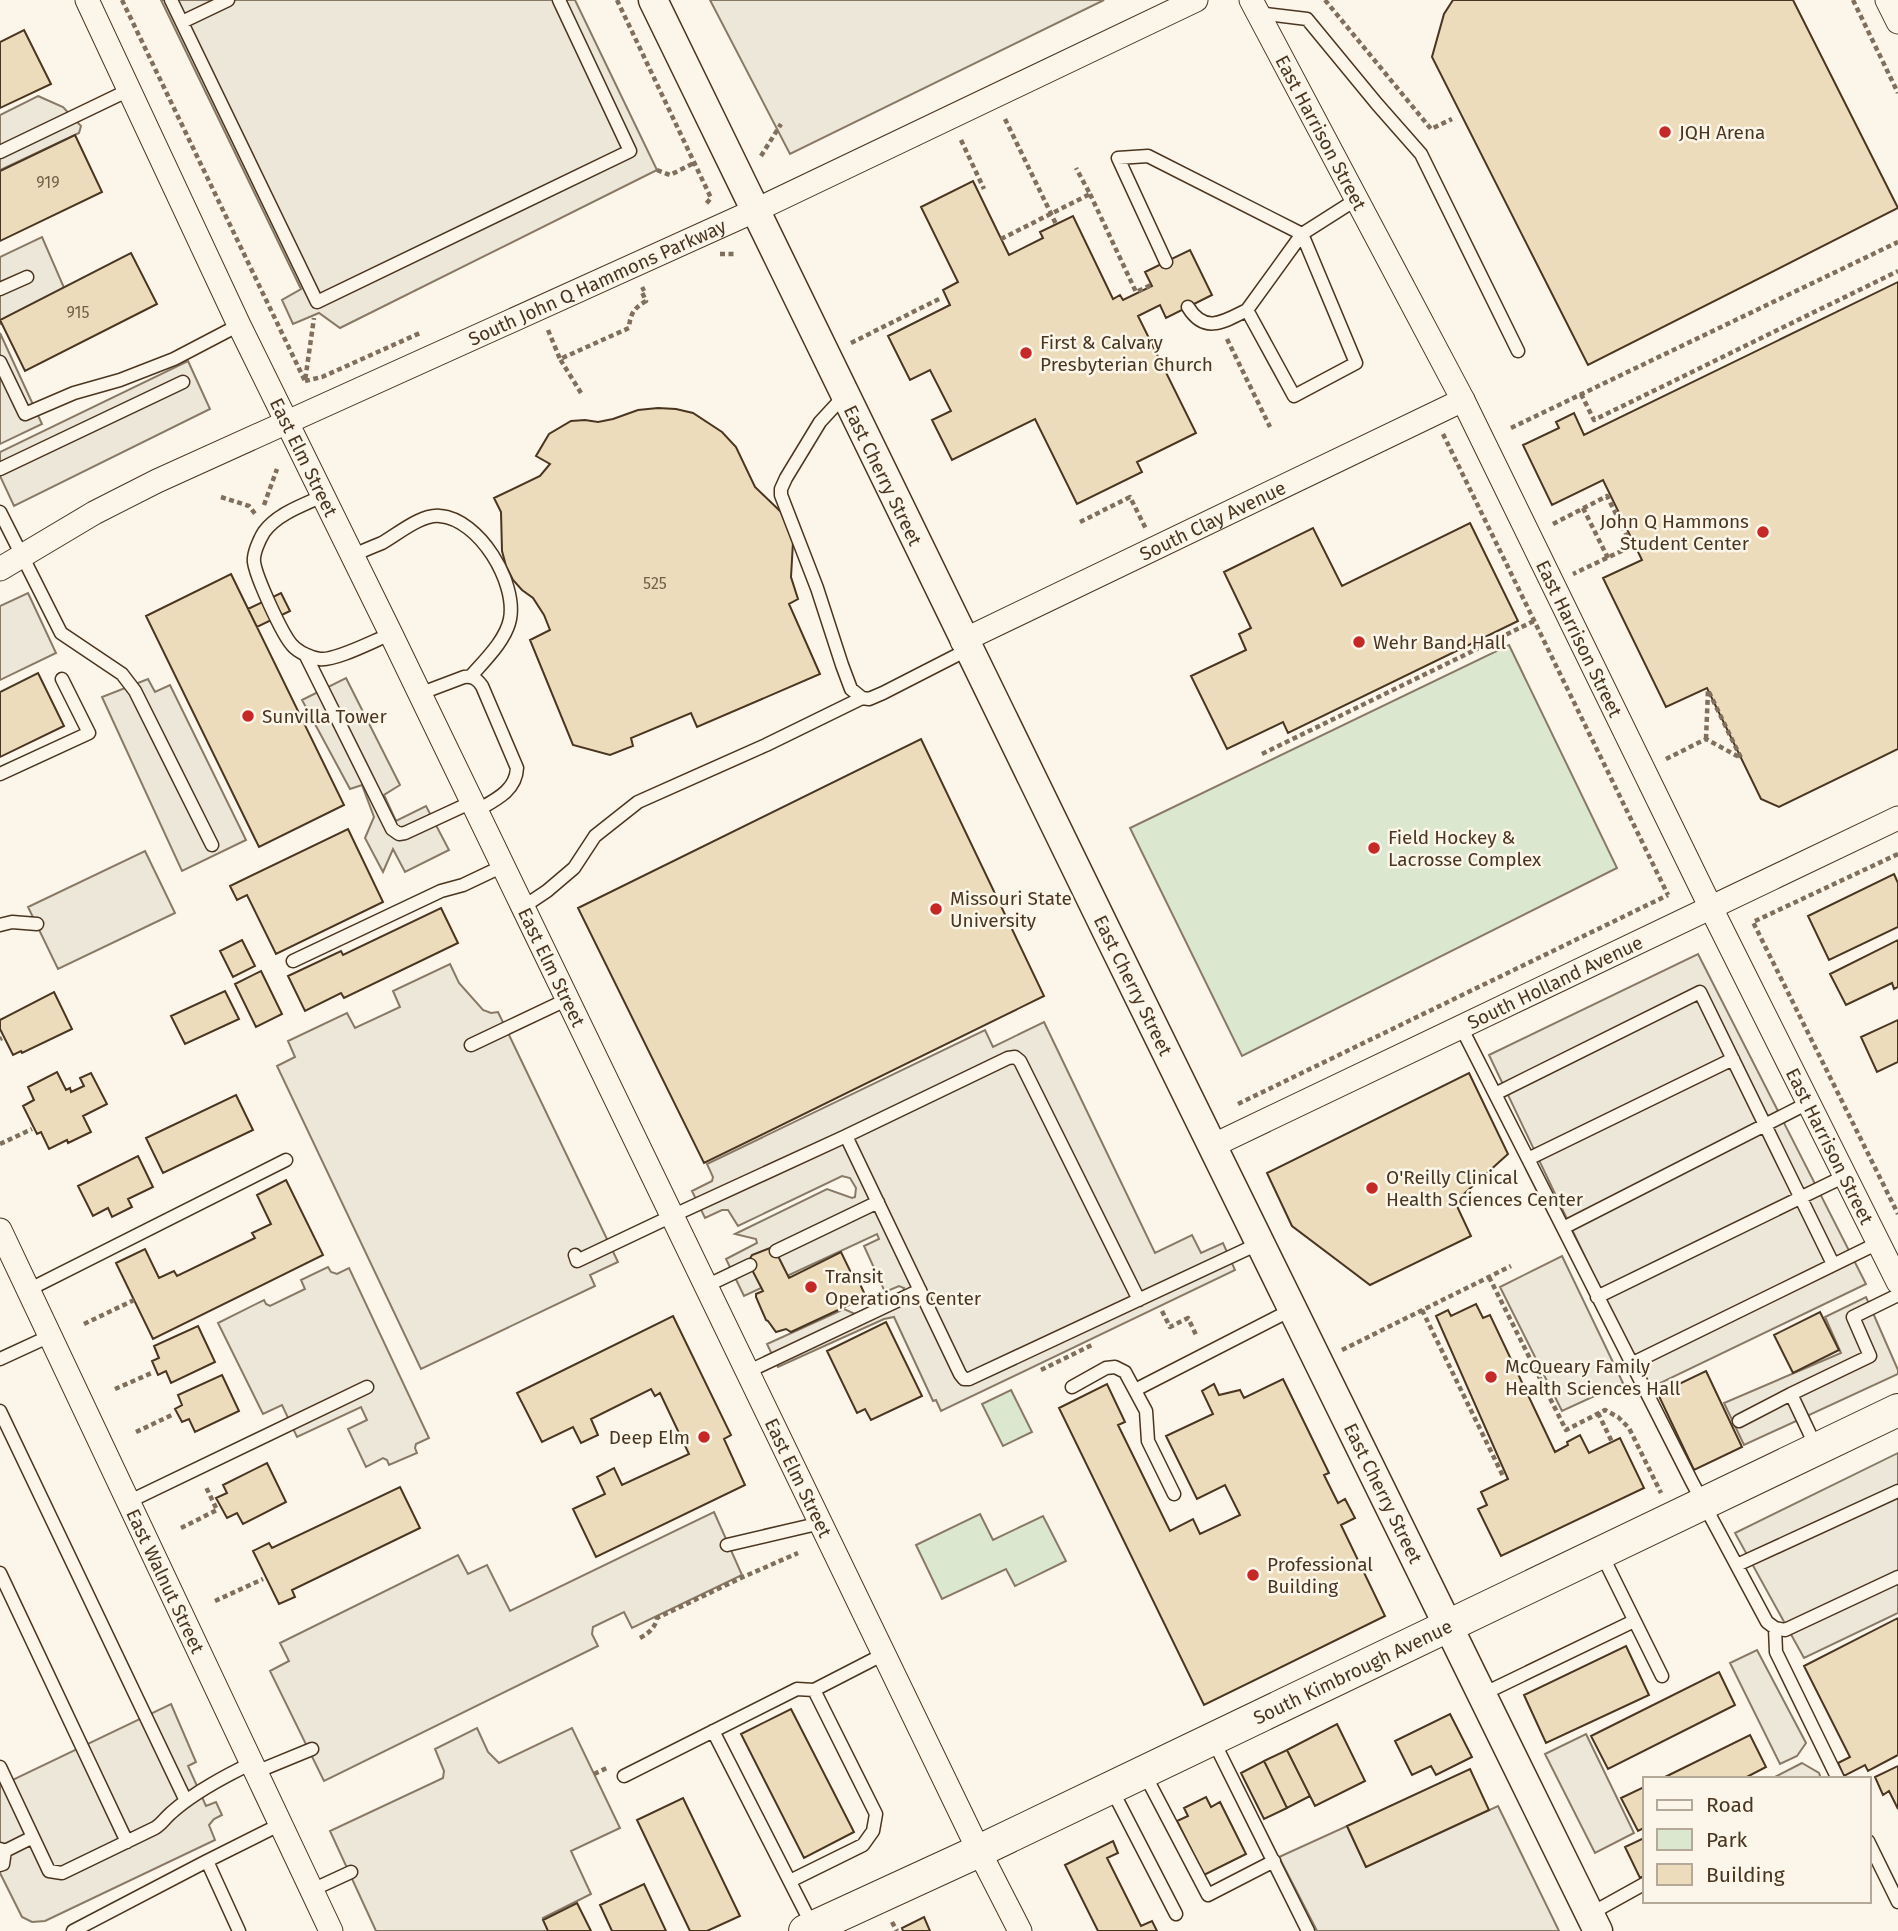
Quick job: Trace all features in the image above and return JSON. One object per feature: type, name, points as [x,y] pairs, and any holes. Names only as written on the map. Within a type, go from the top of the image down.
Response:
[{"type":"main road","name":"South Kimbrough Avenue","points":[[809,1929],[979,1851],[1898,1410]]},
{"type":"street","name":"East Elm Street","points":[[87,0],[239,325],[1020,1931]]},
{"type":"street","name":"East Cherry Street","points":[[653,0],[965,645],[1594,1923]]},
{"type":"street","name":"South John Q Hammons Parkway","points":[[0,569],[94,513],[157,481],[754,211],[1196,0]]},
{"type":"street","points":[[1887,0],[1898,22]]},
{"type":"street","name":"East Harrison Street","points":[[1254,7],[1464,400],[1711,908],[1898,1282]]},
{"type":"street","name":"South Clay Avenue","points":[[965,645],[1464,400]]},
{"type":"street","name":"South Holland Avenue","points":[[1212,1146],[1898,818]]},
{"type":"street","name":"East Walnut Street","points":[[0,1230],[331,1931]]},
{"type":"lane","points":[[171,0],[317,302],[630,151],[559,0]]},
{"type":"lane","points":[[182,22],[228,0]]},
{"type":"lane","points":[[1254,7],[1307,19],[1421,154],[1518,351]]},
{"type":"lane","points":[[0,152],[129,90]]},
{"type":"lane","points":[[1166,262],[1118,158],[1148,156],[1302,234],[1356,363],[1294,396],[1247,310]]},
{"type":"lane","points":[[1188,307],[1193,315],[1210,324],[1221,323],[1247,310],[1302,234],[1357,199]]},
{"type":"lane","points":[[0,289],[27,276]]},
{"type":"lane","points":[[0,362],[25,414],[74,393],[120,380],[174,359],[239,325]]},
{"type":"lane","points":[[0,469],[183,382]]},
{"type":"lane","points":[[844,396],[820,422],[780,489],[851,689],[862,698],[869,699],[965,645]]},
{"type":"lane","points":[[323,495],[278,519],[264,532],[257,548],[254,562],[282,628],[291,644],[305,654],[321,659],[336,657],[391,634]]},
{"type":"lane","points":[[0,512],[61,633],[122,674],[135,691],[212,845]]},
{"type":"lane","points":[[352,556],[382,543],[429,516],[440,516],[464,523],[480,538],[499,566],[511,610],[510,622],[504,634],[471,676],[419,694]]},
{"type":"lane","points":[[305,654],[393,829],[399,834],[502,796],[517,777],[517,768],[482,686],[471,676]]},
{"type":"lane","points":[[0,774],[89,733],[62,679]]},
{"type":"lane","points":[[523,907],[574,869],[595,836],[638,802],[766,746],[862,698]]},
{"type":"lane","points":[[293,961],[441,891],[463,885],[503,866]]},
{"type":"lane","points":[[0,925],[12,922],[37,923]]},
{"type":"lane","points":[[1495,1094],[1700,992],[1833,1264]]},
{"type":"lane","points":[[471,1045],[568,999]]},
{"type":"lane","points":[[1461,1027],[1597,1297],[1767,1622],[1774,1628],[1785,1630],[1898,1577]]},
{"type":"lane","points":[[575,1255],[578,1261],[1015,1057],[1020,1061],[1139,1300]]},
{"type":"lane","points":[[1528,1159],[1733,1059]]},
{"type":"lane","points":[[1563,1228],[1808,1102]]},
{"type":"lane","points":[[846,1136],[964,1379],[969,1379],[1260,1242]]},
{"type":"lane","points":[[28,1290],[286,1160]]},
{"type":"lane","points":[[1597,1297],[1845,1176]]},
{"type":"lane","points":[[776,1251],[878,1202]]},
{"type":"lane","points":[[1632,1364],[1878,1242]]},
{"type":"lane","points":[[706,1286],[750,1265]]},
{"type":"lane","points":[[747,1372],[920,1290]]},
{"type":"lane","points":[[1739,1420],[1870,1356],[1853,1317],[1898,1295]]},
{"type":"lane","points":[[1135,1390],[1293,1309]]},
{"type":"lane","points":[[0,1359],[50,1336]]},
{"type":"lane","points":[[1072,1387],[1106,1368],[1115,1367],[1125,1372],[1146,1411],[1148,1441],[1174,1494]]},
{"type":"lane","points":[[128,1502],[367,1387]]},
{"type":"lane","points":[[1791,1394],[1817,1449]]},
{"type":"lane","points":[[0,1411],[186,1801]]},
{"type":"lane","points":[[1737,1565],[1898,1491]]},
{"type":"lane","points":[[727,1545],[821,1523]]},
{"type":"lane","points":[[1601,1552],[1662,1676]]},
{"type":"lane","points":[[0,1573],[127,1842]]},
{"type":"lane","points":[[1483,1694],[1634,1620]]},
{"type":"lane","points":[[1774,1628],[1776,1652],[1837,1777]]},
{"type":"lane","points":[[624,1776],[797,1689],[814,1690],[884,1654]]},
{"type":"lane","points":[[790,1881],[863,1845],[873,1831],[876,1814],[814,1690]]},
{"type":"lane","points":[[713,1731],[790,1881],[809,1929]]},
{"type":"lane","points":[[1213,1739],[1308,1931]]},
{"type":"lane","points":[[0,1767],[49,1871],[62,1873],[155,1828],[186,1801],[230,1773],[254,1768],[312,1748]]},
{"type":"lane","points":[[1144,1772],[1208,1895],[1273,1861]]},
{"type":"lane","points":[[1111,1788],[1176,1914]]},
{"type":"lane","points":[[73,1931],[281,1824]]},
{"type":"lane","points":[[0,1866],[3,1864],[2,1850],[33,1837]]},
{"type":"lane","points":[[1870,1845],[1898,1902]]},
{"type":"lane","points":[[207,1861],[239,1931]]},
{"type":"lane","points":[[312,1890],[351,1872]]},
{"type":"lane","points":[[1594,1923],[1643,1885]]},
{"type":"path","points":[[122,0],[305,380]]},
{"type":"path","points":[[617,0],[711,198],[701,211]]},
{"type":"path","points":[[1325,0],[1431,129],[1452,119]]},
{"type":"path","points":[[1853,0],[1898,93]]},
{"type":"path","points":[[1005,119],[1056,224]]},
{"type":"path","points":[[761,156],[781,124]]},
{"type":"path","points":[[961,140],[984,188]]},
{"type":"path","points":[[657,170],[670,174],[694,163]]},
{"type":"path","points":[[1076,168],[1136,292],[1152,285]]},
{"type":"path","points":[[1001,239],[1090,194]]},
{"type":"path","points":[[1511,428],[1898,242]]},
{"type":"path","points":[[709,259],[720,254],[736,254]]},
{"type":"path","points":[[1581,394],[1594,420],[1898,271]]},
{"type":"path","points":[[561,359],[629,328],[629,318],[635,307],[646,301],[641,290],[652,285]]},
{"type":"path","points":[[851,343],[941,298]]},
{"type":"path","points":[[305,380],[314,315]]},
{"type":"path","points":[[305,380],[321,377],[426,330]]},
{"type":"path","points":[[548,330],[581,393]]},
{"type":"path","points":[[1226,339],[1270,427]]},
{"type":"path","points":[[1443,434],[1668,895],[1675,898]]},
{"type":"path","points":[[1553,524],[1607,496],[1632,546],[1572,575]]},
{"type":"path","points":[[220,497],[249,506],[259,519]]},
{"type":"path","points":[[1080,522],[1130,497],[1147,530]]},
{"type":"path","points":[[1583,508],[1608,558]]},
{"type":"path","points":[[1262,754],[1534,621]]},
{"type":"path","points":[[1708,690],[1741,758],[1706,739],[1707,714],[1708,690]]},
{"type":"path","points":[[1666,759],[1706,739]]},
{"type":"path","points":[[1898,854],[1753,922],[1898,1214]]},
{"type":"path","points":[[1228,1109],[1668,895]]},
{"type":"path","points":[[0,1144],[32,1129]]},
{"type":"path","points":[[1342,1350],[1511,1266]]},
{"type":"path","points":[[1489,1277],[1566,1430],[1605,1410],[1618,1417],[1629,1428],[1662,1496]]},
{"type":"path","points":[[84,1324],[134,1300]]},
{"type":"path","points":[[1422,1310],[1503,1476]]},
{"type":"path","points":[[1162,1311],[1170,1327],[1188,1318],[1197,1337]]},
{"type":"path","points":[[116,1390],[154,1371]]},
{"type":"path","points":[[1598,1413],[1612,1442]]},
{"type":"path","points":[[136,1432],[174,1414]]},
{"type":"path","points":[[181,1528],[218,1510],[197,1469]]},
{"type":"path","points":[[640,1638],[655,1625],[657,1618],[798,1553]]},
{"type":"path","points":[[215,1601],[263,1579]]},
{"type":"green space","name":"Field Hockey & Lacrosse Complex","points":[[1509,645],[1617,868],[1242,1056],[1130,828]]},
{"type":"green space","points":[[1011,1390],[1032,1432],[1003,1446],[982,1404]]},
{"type":"green space","points":[[980,1514],[993,1540],[1043,1516],[1066,1561],[1015,1586],[1006,1569],[942,1599],[916,1545]]},
{"type":"shaded area","points":[[161,0],[575,0],[657,170],[340,328],[319,313],[293,324],[282,300],[301,289]]},
{"type":"shaded area","points":[[710,0],[1104,0],[790,154]]},
{"type":"shaded area","points":[[38,96],[63,107],[81,126],[79,133],[0,170],[0,115]]},
{"type":"shaded area","points":[[42,237],[65,290],[0,324],[0,257]]},
{"type":"shaded area","points":[[0,333],[42,424],[0,444]]},
{"type":"shaded area","points":[[188,361],[210,409],[14,506],[0,476],[0,452]]},
{"type":"shaded area","points":[[28,593],[56,653],[0,680],[0,606]]},
{"type":"shaded area","points":[[346,678],[400,785],[384,795],[396,821],[426,806],[449,850],[405,872],[393,849],[383,872],[365,838],[374,817],[362,785],[350,789],[302,700]]},
{"type":"shaded area","points":[[148,679],[155,692],[170,685],[246,840],[182,871],[102,697]]},
{"type":"shaded area","points":[[145,851],[175,913],[58,969],[28,907]]},
{"type":"shaded area","points":[[1698,954],[1866,1284],[1648,1389],[1489,1055]]},
{"type":"shaded area","points":[[450,964],[459,983],[483,1010],[498,1012],[618,1262],[590,1275],[595,1286],[421,1369],[277,1066],[295,1057],[288,1041],[347,1013],[355,1028],[400,1007],[393,991]]},
{"type":"shaded area","points":[[1044,1022],[1155,1253],[1192,1235],[1201,1253],[1223,1243],[1235,1270],[941,1411],[936,1400],[933,1401],[894,1317],[884,1319],[778,1367],[767,1344],[844,1309],[855,1314],[903,1291],[904,1288],[899,1286],[885,1292],[864,1246],[879,1239],[877,1234],[744,1296],[726,1259],[757,1243],[756,1239],[735,1234],[827,1189],[852,1198],[855,1197],[856,1188],[850,1178],[842,1176],[738,1226],[728,1210],[705,1218],[692,1191],[712,1181],[707,1164],[985,1030],[993,1047]]},
{"type":"shaded area","points":[[1562,1256],[1623,1383],[1562,1411],[1500,1287]]},
{"type":"shaded area","points":[[328,1267],[331,1272],[337,1274],[349,1268],[429,1438],[416,1444],[417,1453],[389,1465],[383,1458],[366,1467],[348,1429],[367,1420],[361,1407],[297,1437],[282,1405],[263,1414],[218,1323],[264,1300],[270,1306],[305,1289],[301,1280]]},
{"type":"shaded area","points":[[1866,1297],[1898,1374],[1744,1445],[1724,1403],[1841,1353],[1825,1317]]},
{"type":"shaded area","points":[[1898,1453],[1898,1613],[1804,1658],[1735,1533]]},
{"type":"shaded area","points":[[714,1512],[742,1575],[632,1628],[624,1612],[593,1627],[592,1634],[598,1646],[324,1781],[270,1671],[289,1661],[280,1643],[458,1555],[468,1574],[487,1565],[510,1611]]},
{"type":"shaded area","points":[[1757,1650],[1806,1743],[1797,1756],[1780,1764],[1730,1663]]},
{"type":"shaded area","points":[[171,1704],[196,1762],[188,1766],[206,1806],[216,1802],[222,1815],[209,1825],[215,1840],[45,1921],[32,1922],[22,1917],[0,1873],[0,1786]]},
{"type":"shaded area","points":[[477,1728],[488,1752],[499,1763],[572,1728],[620,1828],[571,1851],[591,1894],[543,1918],[549,1931],[376,1931],[330,1831],[443,1778],[444,1771],[435,1749]]},
{"type":"shaded area","points":[[1586,1734],[1634,1833],[1595,1853],[1545,1754]]},
{"type":"shaded area","points":[[1802,1763],[1819,1773],[1820,1777],[1775,1777]]},
{"type":"shaded area","points":[[1498,1806],[1559,1931],[1317,1931],[1279,1857],[1347,1826],[1366,1867]]},
{"type":"building","name":"JQH Arena","points":[[1453,0],[1793,0],[1898,208],[1588,365],[1432,57],[1444,14]]},
{"type":"building","points":[[24,30],[51,84],[0,108],[0,42]]},
{"type":"building","points":[[75,135],[102,192],[0,241],[0,171]]},
{"type":"building","name":"First & Calvary Presbyterian Church","points":[[973,181],[1009,255],[1043,238],[1040,232],[1073,216],[1113,299],[1120,295],[1123,300],[1152,286],[1145,272],[1190,250],[1212,295],[1166,318],[1160,305],[1138,316],[1196,433],[1137,462],[1142,472],[1077,504],[1035,419],[952,460],[932,420],[951,411],[930,370],[910,380],[888,336],[950,305],[943,290],[958,282],[921,207]]},
{"type":"building","points":[[131,253],[157,304],[25,371],[0,320]]},
{"type":"building","name":"John Q Hammons Student Center","points":[[1898,282],[1898,749],[1779,807],[1761,799],[1707,688],[1666,707],[1603,578],[1642,560],[1603,480],[1552,505],[1523,445],[1559,428],[1556,422],[1574,413],[1584,435]]},
{"type":"building","points":[[658,408],[693,413],[722,432],[736,447],[755,487],[781,512],[793,542],[791,577],[798,599],[789,604],[820,674],[697,727],[691,713],[631,738],[633,746],[610,755],[573,745],[530,640],[550,630],[533,598],[513,580],[506,566],[502,551],[501,512],[494,498],[540,476],[550,464],[536,456],[549,434],[571,421],[598,422],[638,410]]},
{"type":"building","name":"Wehr Band Hall","points":[[1470,523],[1518,621],[1288,733],[1283,722],[1227,749],[1191,676],[1246,650],[1239,634],[1251,628],[1224,572],[1313,528],[1342,586]]},
{"type":"building","name":"Sunvilla Tower","points":[[231,574],[344,805],[259,847],[146,616]]},
{"type":"building","points":[[281,593],[290,611],[257,627],[248,609]]},
{"type":"building","points":[[38,673],[64,726],[0,757],[0,692]]},
{"type":"building","points":[[921,739],[1044,996],[704,1163],[578,908]]},
{"type":"building","points":[[348,829],[383,902],[276,954],[247,895],[237,900],[230,886]]},
{"type":"building","points":[[1894,874],[1898,883],[1898,927],[1829,960],[1808,916]]},
{"type":"building","points":[[441,908],[458,943],[344,998],[341,993],[305,1011],[288,976],[341,951],[343,955]]},
{"type":"building","points":[[242,940],[255,966],[233,977],[220,951]]},
{"type":"building","points":[[1898,940],[1898,987],[1894,989],[1892,983],[1846,1005],[1830,974]]},
{"type":"building","points":[[261,971],[282,1014],[256,1027],[235,984]]},
{"type":"building","points":[[225,991],[239,1019],[185,1044],[171,1016]]},
{"type":"building","points":[[54,992],[72,1029],[13,1055],[0,1029],[0,1020]]},
{"type":"building","points":[[1898,1020],[1898,1062],[1877,1072],[1861,1037]]},
{"type":"building","points":[[57,1072],[66,1090],[70,1088],[71,1092],[84,1086],[80,1078],[91,1073],[107,1104],[83,1116],[91,1132],[49,1149],[41,1132],[37,1134],[23,1106],[34,1100],[28,1087]]},
{"type":"building","name":"O'Reilly Clinical Health Sciences Center","points":[[1469,1073],[1508,1154],[1455,1202],[1471,1236],[1370,1285],[1292,1226],[1267,1173]]},
{"type":"building","points":[[236,1095],[253,1130],[163,1173],[146,1138]]},
{"type":"building","points":[[138,1156],[153,1187],[128,1199],[132,1207],[112,1217],[108,1208],[93,1216],[78,1186]]},
{"type":"building","points":[[286,1180],[323,1255],[153,1339],[116,1263],[145,1249],[159,1278],[174,1271],[177,1276],[255,1238],[252,1233],[271,1224],[257,1195]]},
{"type":"building","name":"Transit Operations Center","points":[[774,1248],[789,1278],[841,1252],[866,1297],[791,1332],[786,1329],[776,1332],[766,1320],[756,1297],[756,1294],[763,1291],[748,1262],[752,1255]]},
{"type":"building","name":"McQueary Family Health Sciences Hall","points":[[1476,1304],[1483,1318],[1490,1315],[1555,1452],[1580,1435],[1589,1453],[1620,1438],[1644,1488],[1501,1556],[1478,1509],[1487,1505],[1481,1492],[1508,1479],[1436,1316],[1448,1310],[1451,1316]]},
{"type":"building","points":[[1820,1312],[1839,1350],[1793,1373],[1774,1335]]},
{"type":"building","name":"Deep Elm","points":[[673,1316],[731,1435],[724,1439],[745,1485],[596,1557],[573,1509],[605,1494],[597,1477],[614,1468],[622,1485],[689,1454],[660,1393],[655,1396],[651,1389],[591,1419],[598,1435],[581,1443],[573,1427],[542,1442],[517,1393]]},
{"type":"building","points":[[886,1322],[922,1396],[871,1420],[865,1409],[857,1413],[827,1351]]},
{"type":"building","points":[[198,1326],[215,1362],[171,1383],[166,1371],[158,1375],[152,1361],[159,1358],[154,1346]]},
{"type":"building","points":[[1706,1371],[1742,1447],[1694,1470],[1658,1394]]},
{"type":"building","points":[[222,1375],[239,1411],[195,1432],[189,1419],[182,1422],[175,1409],[182,1405],[178,1395]]},
{"type":"building","name":"Professional Building","points":[[1283,1379],[1329,1473],[1324,1475],[1338,1503],[1345,1499],[1355,1518],[1341,1525],[1385,1616],[1204,1705],[1059,1408],[1107,1384],[1125,1422],[1118,1425],[1170,1531],[1193,1519],[1200,1534],[1240,1515],[1225,1485],[1197,1499],[1166,1436],[1213,1414],[1202,1391],[1214,1384],[1219,1395],[1240,1390],[1244,1398]]},
{"type":"building","points":[[267,1463],[286,1502],[243,1524],[237,1513],[227,1518],[216,1498],[227,1493],[223,1485]]},
{"type":"building","points":[[400,1487],[420,1528],[292,1590],[295,1597],[279,1604],[253,1551],[269,1543],[272,1548]]},
{"type":"building","points":[[1898,1618],[1898,1755],[1868,1771],[1865,1765],[1844,1776],[1838,1763],[1850,1757],[1804,1666]]},
{"type":"building","points":[[1626,1646],[1649,1695],[1546,1743],[1524,1695]]},
{"type":"building","points":[[1719,1672],[1735,1705],[1608,1769],[1591,1736]]},
{"type":"building","points":[[791,1709],[854,1832],[804,1858],[741,1734]]},
{"type":"building","points":[[1450,1714],[1472,1757],[1436,1775],[1431,1766],[1412,1775],[1395,1741]]},
{"type":"building","points":[[1337,1724],[1365,1781],[1315,1806],[1287,1750]]},
{"type":"building","points":[[1750,1735],[1766,1767],[1747,1777],[1665,1777]]},
{"type":"building","points":[[1287,1750],[1310,1796],[1287,1808],[1264,1761]]},
{"type":"building","points":[[1264,1761],[1287,1808],[1264,1819],[1241,1773]]},
{"type":"building","points":[[1898,1766],[1898,1809],[1889,1791],[1883,1795],[1875,1777]]},
{"type":"building","points":[[1470,1769],[1489,1810],[1366,1867],[1347,1826]]},
{"type":"building","points":[[1643,1787],[1643,1828],[1638,1831],[1621,1798]]},
{"type":"building","points":[[1206,1797],[1211,1807],[1220,1802],[1246,1854],[1204,1875],[1177,1821],[1188,1816],[1184,1808]]},
{"type":"building","points":[[683,1798],[740,1916],[707,1931],[690,1931],[637,1820]]},
{"type":"building","points":[[1643,1838],[1643,1876],[1640,1878],[1625,1847]]},
{"type":"building","points":[[1113,1841],[1118,1853],[1107,1858],[1141,1926],[1152,1921],[1157,1931],[1098,1931],[1065,1865]]},
{"type":"building","points":[[644,1884],[666,1931],[612,1931],[600,1905]]},
{"type":"building","points":[[577,1903],[591,1931],[548,1931],[543,1920]]},
{"type":"building","points":[[924,1917],[930,1931],[903,1931],[902,1928]]},
{"type":"place","name":"JQH Arena","points":[[1665,132]]},
{"type":"place","name":"First & Calvary Presbyterian Church","points":[[1026,353]]},
{"type":"place","name":"John Q Hammons Student Center","points":[[1763,532]]},
{"type":"place","name":"Wehr Band Hall","points":[[1359,642]]},
{"type":"place","name":"Sunvilla Tower","points":[[248,716]]},
{"type":"place","name":"Field Hockey & Lacrosse Complex","points":[[1374,848]]},
{"type":"place","name":"Missouri State University","points":[[936,909]]},
{"type":"place","name":"O'Reilly Clinical Health Sciences Center","points":[[1372,1188]]},
{"type":"place","name":"Transit Operations Center","points":[[811,1287]]},
{"type":"place","name":"McQueary Family Health Sciences Hall","points":[[1491,1377]]},
{"type":"place","name":"Deep Elm","points":[[704,1437]]},
{"type":"place","name":"Professional Building","points":[[1253,1575]]}]
